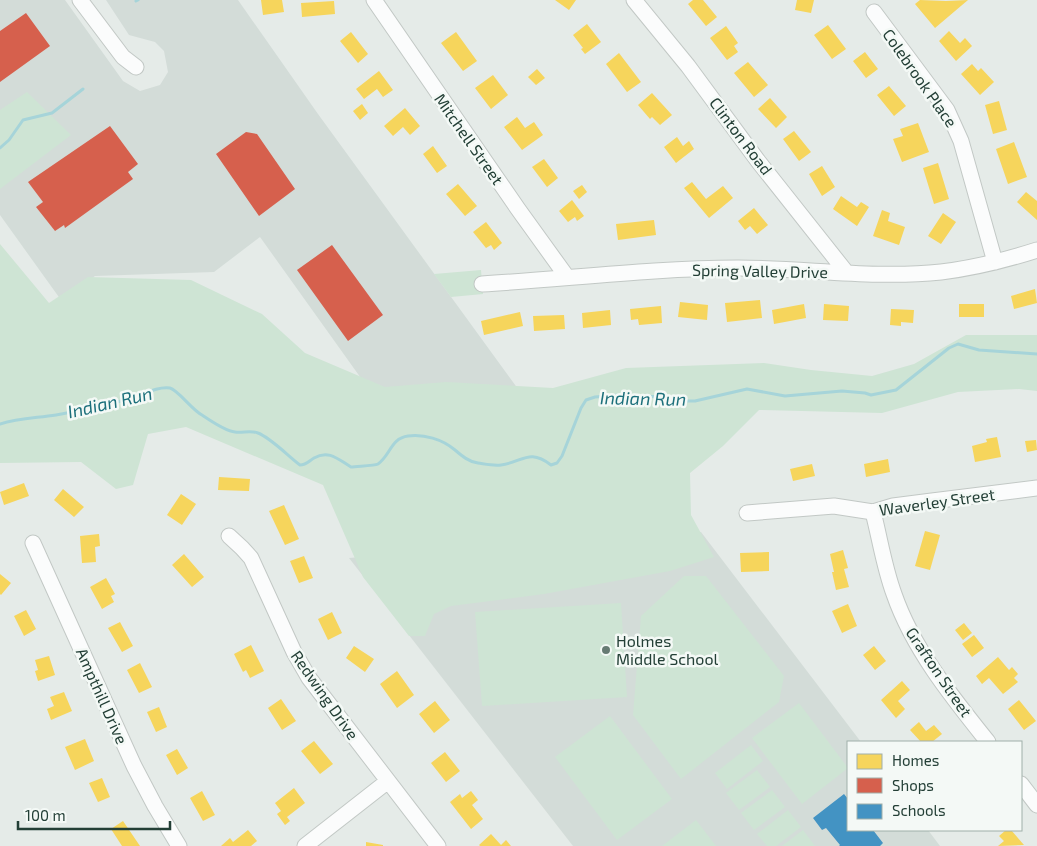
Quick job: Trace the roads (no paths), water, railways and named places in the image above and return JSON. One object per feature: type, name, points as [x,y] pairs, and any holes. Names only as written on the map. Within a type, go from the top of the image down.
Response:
[{"type":"street","points":[[80,0],[118,51],[136,67]]},
{"type":"street","name":"Mitchell Street","points":[[374,0],[512,201],[567,277]]},
{"type":"street","name":"Clinton Road","points":[[634,0],[688,66],[758,161],[846,272]]},
{"type":"street","name":"Colebrook Place","points":[[874,12],[946,110],[956,128],[995,262]]},
{"type":"street","name":"Spring Valley Drive","points":[[482,284],[727,268],[912,274],[941,272],[995,262],[1037,250]]},
{"type":"street","name":"Waverley Street","points":[[747,513],[834,506],[873,512],[893,506],[932,500],[1037,488]]},
{"type":"street","name":"Grafton Street","points":[[873,512],[893,593],[908,627],[941,681],[987,741]]},
{"type":"street","name":"Redwing Drive","points":[[229,536],[250,558],[294,652],[305,671],[438,846]]},
{"type":"street","name":"Ampthill Drive","points":[[33,543],[134,766],[154,806],[179,846]]},
{"type":"street","points":[[305,846],[388,782]]},
{"type":"street","points":[[1022,785],[1037,805]]},
{"type":"waterway","points":[[0,148],[9,140],[23,120],[52,113],[83,89]]},
{"type":"waterway","name":"Indian Run","points":[[0,424],[21,419],[74,412],[132,399],[153,390],[170,388],[177,392],[198,412],[218,425],[231,431],[253,432],[263,435],[300,465],[324,455],[334,456],[351,467],[376,465],[382,461],[398,440],[408,436],[439,440],[475,462],[501,465],[537,457],[551,465],[557,463],[562,456],[586,400],[595,397],[620,395],[695,401],[747,389],[785,396],[842,391],[871,395],[896,390],[949,348],[958,344],[979,350],[1037,354]]},
{"type":"place","name":"Holmes Middle School","points":[[606,650]]}]
